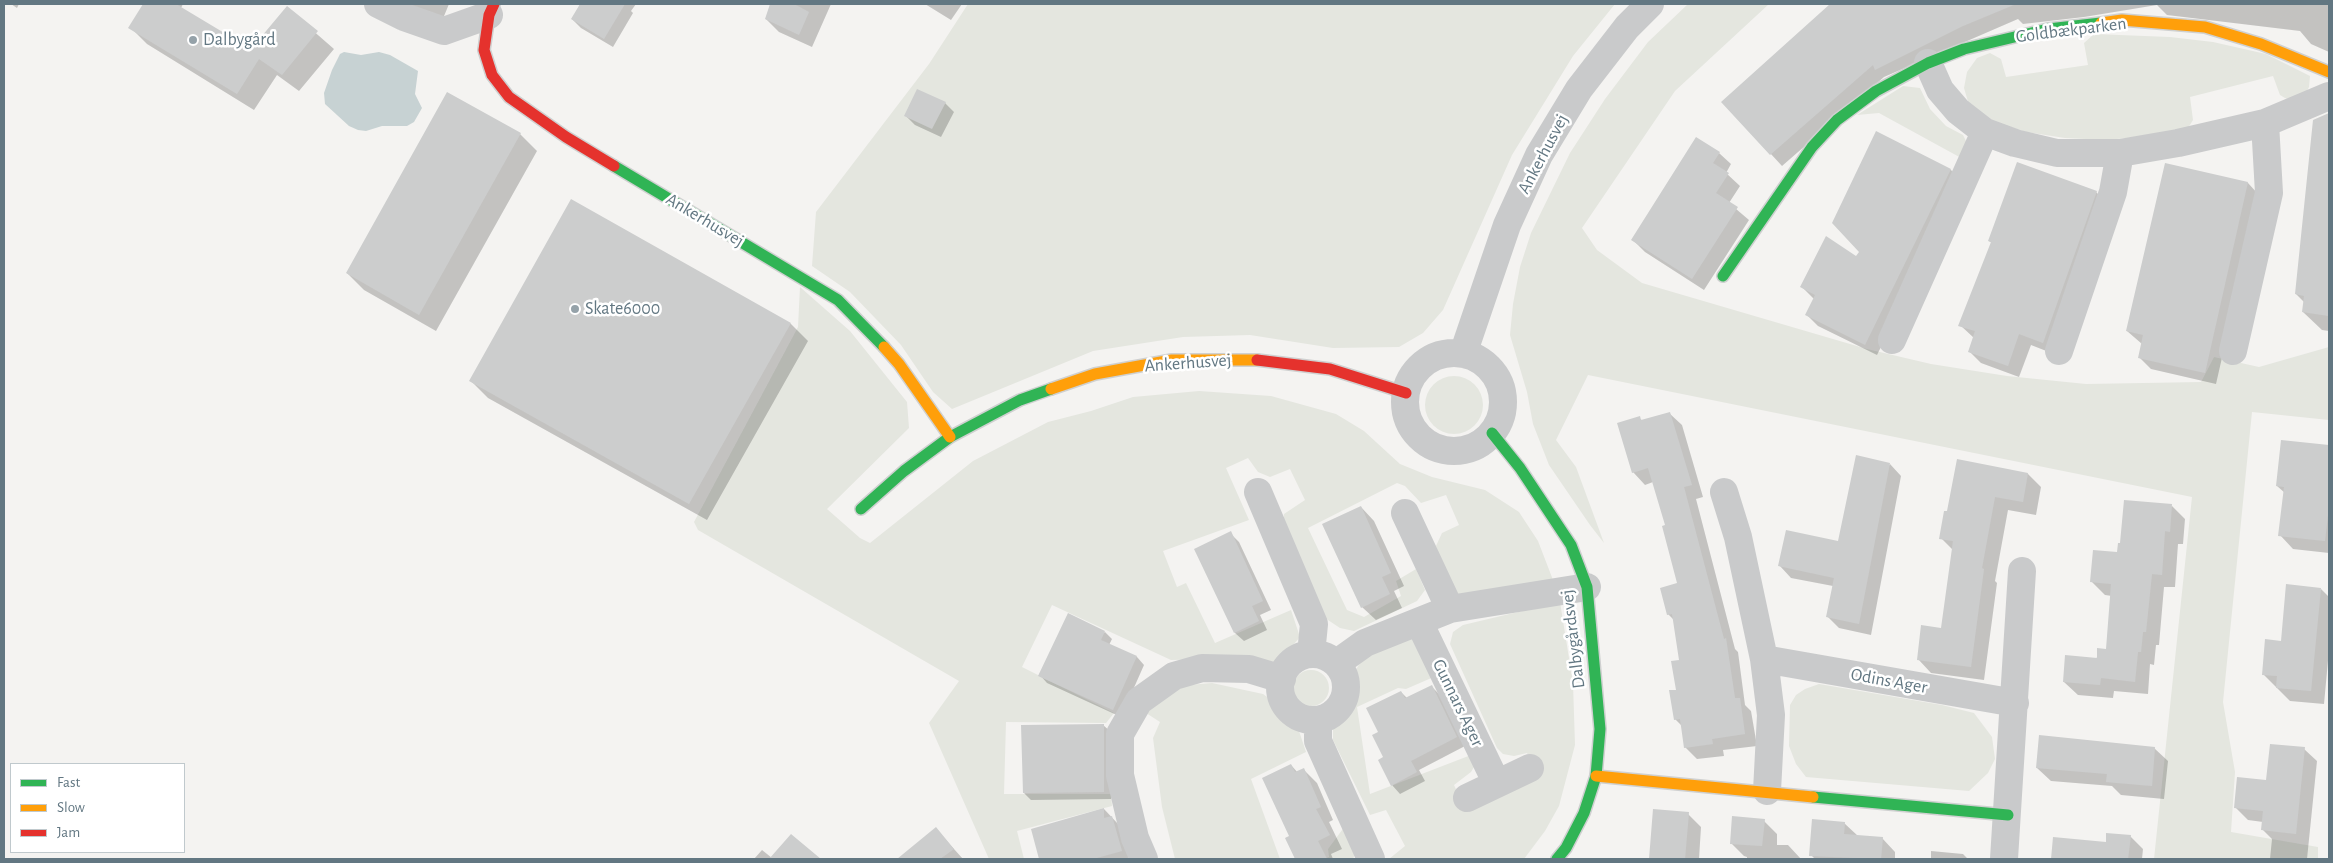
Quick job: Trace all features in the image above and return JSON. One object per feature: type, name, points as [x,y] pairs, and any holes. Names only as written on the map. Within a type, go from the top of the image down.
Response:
[{"type":"street","points":[[378,4],[404,18],[444,31],[492,9]]},
{"type":"street","name":"Ankerhusvej","points":[[1463,354],[1507,226],[1539,155],[1579,89],[1627,27],[1650,4]]},
{"type":"street","name":"Ankerhusvej","points":[[492,9],[484,50],[492,75],[509,97],[566,137],[838,300],[869,329],[899,364],[950,438]]},
{"type":"street","name":"Goldbækparken","points":[[1723,276],[1812,147],[1837,120],[1876,91],[1928,62],[1964,49],[2048,29],[2122,20],[2205,27],[2261,44],[2329,72]]},
{"type":"street","points":[[1928,62],[1940,90],[1958,111],[1985,132],[2014,143],[2057,153],[2120,153],[2265,123],[2329,96]]},
{"type":"street","points":[[2234,351],[2269,193],[2265,123]]},
{"type":"street","points":[[1892,340],[1985,132]]},
{"type":"street","points":[[2059,351],[2113,192],[2120,153]]},
{"type":"street","points":[[1448,353],[1463,354],[1477,358],[1488,367],[1497,379],[1502,392],[1503,407],[1499,421],[1492,433],[1480,444],[1465,450],[1449,451],[1433,446],[1420,437],[1410,424],[1406,409],[1406,392],[1416,372],[1433,358],[1448,353]]},
{"type":"street","name":"Ankerhusvej","points":[[861,510],[904,471],[950,438],[1020,400],[1094,374],[1172,360],[1252,358],[1330,369],[1406,392]]},
{"type":"street","name":"Dalbygårdsvej","points":[[1492,433],[1520,468],[1571,545],[1587,587],[1600,729],[1596,776],[1584,814],[1566,848],[1557,859]]},
{"type":"street","points":[[1258,492],[1314,624],[1311,654]]},
{"type":"street","points":[[1724,492],[1738,538],[1764,659],[1771,715],[1767,791]]},
{"type":"street","points":[[1405,513],[1450,609]]},
{"type":"street","points":[[2004,859],[2022,571]]},
{"type":"street","points":[[1337,663],[1365,643],[1450,609],[1587,587]]},
{"type":"street","name":"Gunnars Ager","points":[[1419,622],[1497,784]]},
{"type":"street","points":[[1311,654],[1322,654],[1337,663],[1346,679],[1344,701],[1329,716],[1318,720],[1306,720],[1287,708],[1280,690],[1285,669],[1296,658],[1311,654]]},
{"type":"street","name":"Odins Ager","points":[[1764,659],[2015,703]]},
{"type":"street","points":[[1144,859],[1135,838],[1120,775],[1120,734],[1139,700],[1174,676],[1202,668],[1249,669],[1282,679]]},
{"type":"street","points":[[1318,720],[1318,741],[1371,859]]},
{"type":"street","points":[[1467,798],[1530,768]]},
{"type":"street","points":[[1596,776],[2008,815]]},
{"type":"shaded area","points":[[968,4],[1615,4],[1573,56],[1512,155],[1443,310],[1423,333],[1399,347],[1333,348],[1250,335],[1183,337],[1093,351],[952,409],[933,392],[901,345],[850,292],[812,266],[816,212],[929,64]]},
{"type":"shaded area","points":[[1688,4],[1769,4],[1675,91],[1582,228],[1597,250],[1642,283],[1867,349],[1931,364],[2007,376],[2086,384],[2201,382],[2214,357],[2259,367],[2329,347],[2329,420],[2252,412],[2223,702],[2235,772],[2231,832],[2318,847],[2318,859],[2154,859],[2192,497],[1588,375],[1556,440],[1576,467],[1604,543],[1590,525],[1549,465],[1533,424],[1527,392],[1510,335],[1513,304],[1520,267],[1531,233],[1570,153],[1605,99],[1648,42]]},
{"type":"shaded area","points":[[2094,34],[2170,37],[2213,42],[2266,54],[2310,76],[2309,87],[2306,93],[2291,100],[2280,95],[2273,76],[2190,97],[2193,120],[2188,128],[2138,137],[2106,140],[2065,138],[2026,132],[1980,117],[1969,105],[1964,88],[1967,72],[1977,58],[1990,53],[2001,59],[2006,77],[2088,65],[2084,43]]},
{"type":"shaded area","points":[[344,52],[361,55],[379,52],[390,55],[418,71],[415,94],[422,108],[414,122],[407,126],[382,126],[366,131],[358,130],[349,126],[325,104],[324,93],[332,70],[340,54]]},
{"type":"shaded area","points":[[1903,86],[1920,88],[1930,109],[1946,126],[1963,135],[1968,145],[1963,159],[1879,113],[1857,115]]},
{"type":"shaded area","points":[[800,287],[850,331],[907,402],[909,428],[827,509],[860,538],[870,543],[973,461],[1048,422],[1091,411],[1133,397],[1199,391],[1271,396],[1336,414],[1364,431],[1400,464],[1432,477],[1485,490],[1519,512],[1538,541],[1553,580],[1465,599],[1450,589],[1436,546],[1442,533],[1459,525],[1446,495],[1421,503],[1405,486],[1397,483],[1308,528],[1347,610],[1364,617],[1401,596],[1396,581],[1416,569],[1425,590],[1417,601],[1354,631],[1340,628],[1325,618],[1283,527],[1284,514],[1305,500],[1290,469],[1270,477],[1258,472],[1248,458],[1226,468],[1249,520],[1163,551],[1177,587],[1186,583],[1215,643],[1291,610],[1300,637],[1281,659],[1264,667],[1213,659],[1171,660],[1052,605],[1022,667],[1114,713],[1106,723],[1006,722],[1004,794],[1111,794],[1112,806],[1017,831],[1024,859],[989,859],[929,723],[959,681],[698,530],[694,522],[798,327]]},
{"type":"shaded area","points":[[1448,376],[1460,376],[1470,380],[1479,389],[1483,411],[1475,426],[1460,434],[1448,434],[1438,430],[1429,421],[1425,411],[1425,399],[1429,389],[1438,380]]},
{"type":"shaded area","points":[[1560,602],[1573,683],[1575,745],[1559,806],[1545,831],[1524,859],[1389,859],[1405,846],[1386,810],[1370,815],[1333,740],[1333,727],[1347,713],[1354,695],[1354,674],[1358,666],[1367,654],[1393,637],[1414,639],[1436,676],[1406,689],[1398,688],[1357,707],[1370,794],[1471,755],[1474,767],[1471,772],[1454,785],[1465,808],[1538,774],[1527,753],[1514,756],[1503,754],[1497,748],[1450,644],[1453,632],[1463,625]]},
{"type":"shaded area","points":[[1311,670],[1318,671],[1324,675],[1328,681],[1328,695],[1324,701],[1318,705],[1311,706],[1304,705],[1298,701],[1294,695],[1293,688],[1294,681],[1298,675],[1304,671]]},
{"type":"shaded area","points":[[1212,683],[1263,694],[1270,699],[1278,717],[1299,731],[1306,752],[1251,779],[1280,859],[1175,859],[1162,807],[1153,738],[1160,722],[1143,711],[1177,686]]},
{"type":"shaded area","points":[[1819,684],[1942,705],[1974,713],[1992,737],[1995,759],[1988,773],[1969,791],[1806,777],[1796,764],[1789,746],[1790,705],[1796,695],[1805,689]]},
{"type":"shaded area","points":[[1345,826],[1355,854],[1353,859],[1324,859],[1329,857],[1328,849]]},
{"type":"building","name":"Dalbygård","points":[[143,4],[176,4],[251,49],[287,6],[318,31],[282,75],[259,59],[237,94],[128,28]]},
{"type":"building","points":[[580,4],[625,4],[604,39],[571,19]]},
{"type":"building","points":[[770,4],[794,4],[809,12],[799,35],[765,19]]},
{"type":"building","points":[[1830,4],[2016,4],[1963,26],[1875,70],[1873,65],[1770,155],[1721,102]]},
{"type":"building","points":[[917,89],[946,102],[932,129],[904,116]]},
{"type":"building","points":[[447,92],[521,133],[419,315],[346,273]]},
{"type":"building","points":[[2329,113],[2329,316],[2302,312],[2304,296],[2295,294],[2313,120]]},
{"type":"building","points":[[1876,131],[1951,169],[1865,345],[1805,315],[1815,295],[1800,287],[1826,236],[1856,256],[1859,252],[1832,223]]},
{"type":"building","points":[[1696,137],[1720,152],[1713,163],[1729,173],[1716,193],[1738,207],[1692,279],[1631,240]]},
{"type":"building","points":[[2017,162],[2097,191],[2043,343],[2019,334],[2008,366],[1968,352],[1975,331],[1958,326],[1991,242],[1988,241]]},
{"type":"building","points":[[2165,163],[2248,182],[2205,373],[2138,358],[2143,335],[2126,331]]},
{"type":"building","points":[[571,199],[791,323],[689,504],[469,381]]},
{"type":"building","points":[[1670,412],[1692,485],[1684,487],[1724,639],[1726,638],[1735,698],[1740,698],[1745,734],[1712,739],[1713,744],[1684,748],[1680,719],[1674,720],[1669,690],[1676,690],[1671,661],[1679,660],[1672,614],[1667,615],[1660,588],[1677,583],[1662,526],[1665,525],[1648,468],[1632,473],[1617,423],[1640,416],[1641,420]]},
{"type":"building","points":[[2281,440],[2329,445],[2329,506],[2325,541],[2278,536],[2284,487],[2276,486]]},
{"type":"building","points":[[1856,455],[1890,463],[1859,624],[1826,617],[1834,578],[1778,566],[1786,530],[1838,541]]},
{"type":"building","points":[[1957,459],[2028,473],[2023,502],[1995,497],[1982,568],[1984,569],[1971,667],[1917,660],[1921,625],[1941,628],[1953,541],[1939,539],[1944,511],[1947,511]]},
{"type":"building","points":[[2124,500],[2172,504],[2170,532],[2165,531],[2162,575],[2152,574],[2146,632],[2143,632],[2141,652],[2138,652],[2135,682],[2101,678],[2100,685],[2063,682],[2065,655],[2097,658],[2097,648],[2106,649],[2111,584],[2090,582],[2093,550],[2117,552],[2118,543],[2120,543]]},
{"type":"building","points":[[1361,506],[1391,573],[1382,577],[1390,594],[1361,608],[1322,524]]},
{"type":"building","points":[[1231,531],[1263,601],[1252,606],[1259,621],[1234,633],[1194,549]]},
{"type":"building","points":[[2286,584],[2321,588],[2311,691],[2276,688],[2277,676],[2262,675],[2265,639],[2281,641]]},
{"type":"building","points":[[1068,613],[1105,631],[1101,640],[1137,656],[1113,710],[1038,676]]},
{"type":"building","points":[[1432,685],[1457,737],[1411,761],[1417,772],[1391,786],[1378,760],[1383,757],[1372,735],[1378,732],[1366,708],[1401,691],[1405,698]]},
{"type":"building","points":[[1104,724],[1104,792],[1023,793],[1021,725]]},
{"type":"building","points":[[2039,735],[2155,747],[2152,786],[2106,782],[2107,774],[2036,768]]},
{"type":"building","points":[[2270,744],[2305,747],[2296,834],[2261,830],[2263,811],[2234,808],[2237,777],[2266,780]]},
{"type":"building","points":[[1291,764],[1295,772],[1304,768],[1321,807],[1316,809],[1330,835],[1318,841],[1327,859],[1295,859],[1285,838],[1289,836],[1262,778]]},
{"type":"building","points":[[1104,808],[1104,818],[1112,816],[1122,851],[1093,859],[1039,859],[1031,829]]},
{"type":"building","points":[[1653,809],[1689,812],[1685,859],[1649,859]]},
{"type":"building","points":[[1732,816],[1765,819],[1762,846],[1730,844]]},
{"type":"building","points":[[1812,819],[1845,822],[1844,834],[1883,837],[1881,859],[1809,856]]},
{"type":"building","points":[[936,827],[954,849],[940,859],[897,859]]},
{"type":"building","points":[[2106,833],[2131,835],[2128,859],[2051,859],[2053,837],[2106,842]]},
{"type":"building","points":[[791,834],[821,859],[769,859]]},
{"type":"traffic: fast","points":[[1723,276],[1812,147],[1837,120],[1876,91],[1928,63],[1964,49],[2048,29],[2101,23]]},
{"type":"traffic: fast","points":[[614,166],[838,300],[884,347]]},
{"type":"traffic: fast","points":[[861,509],[904,471],[950,437],[1020,400],[1051,389]]},
{"type":"traffic: fast","points":[[1492,433],[1520,468],[1571,545],[1587,587],[1600,729],[1596,776],[1584,813],[1566,848],[1557,859]]},
{"type":"traffic: fast","points":[[1813,797],[2008,815]]},
{"type":"traffic: slow","points":[[2101,23],[2122,20],[2205,27],[2261,44],[2329,72]]},
{"type":"traffic: slow","points":[[884,347],[899,364],[950,437]]},
{"type":"traffic: slow","points":[[1051,389],[1095,374],[1172,360],[1257,360]]},
{"type":"traffic: slow","points":[[1596,776],[1813,797]]},
{"type":"traffic: jam","points":[[494,4],[489,15],[484,50],[492,75],[509,97],[566,137],[614,166]]},
{"type":"traffic: jam","points":[[1257,360],[1330,369],[1406,393]]},
{"type":"place","name":"Dalbygård","points":[[193,40]]},
{"type":"place","name":"Skate6000","points":[[575,309]]}]
